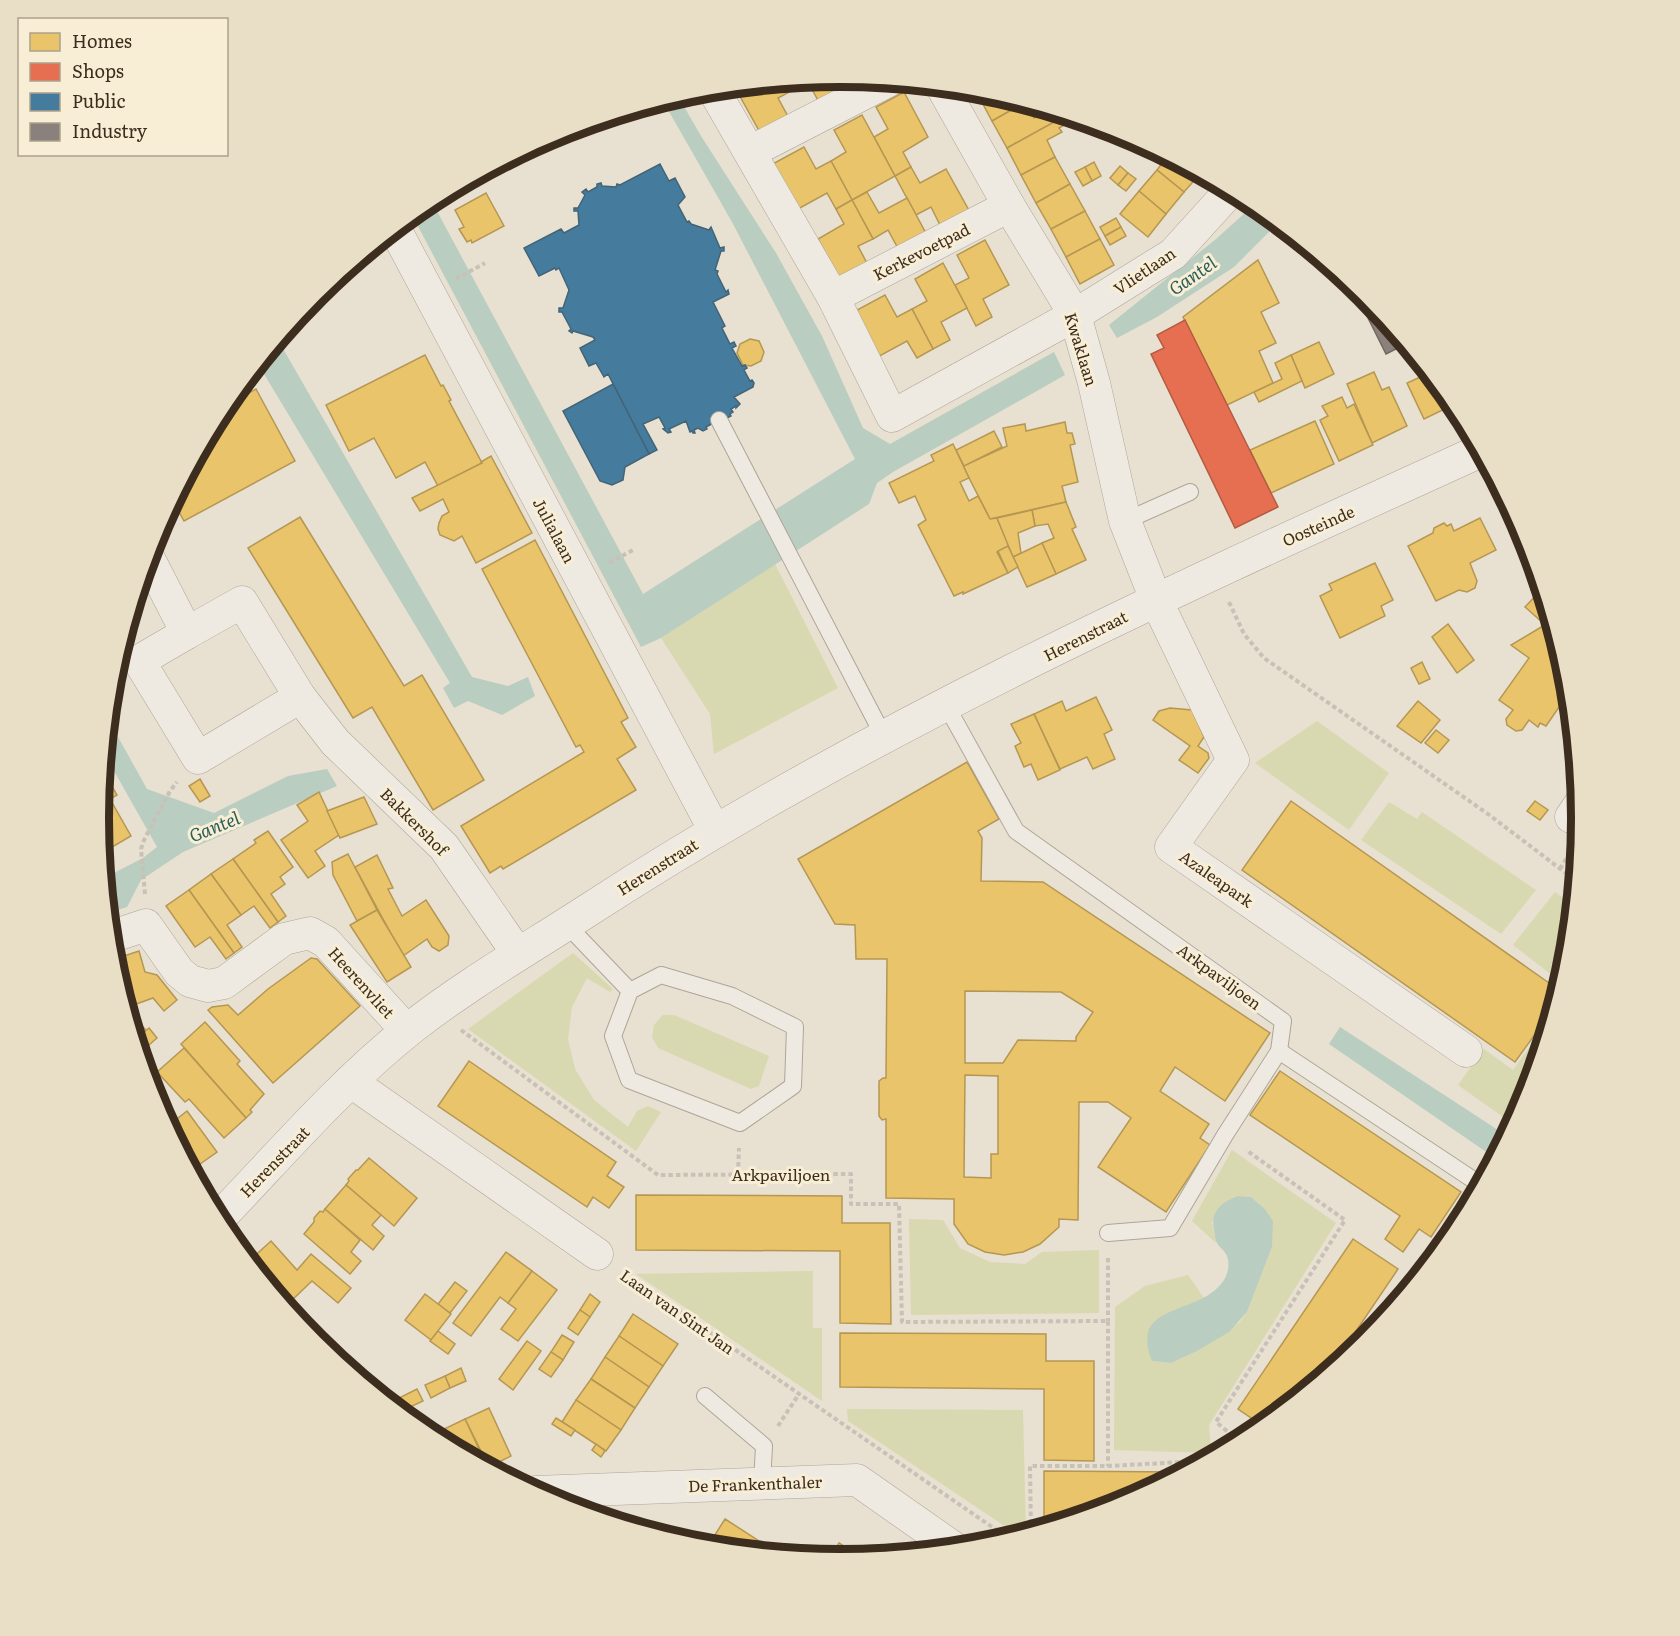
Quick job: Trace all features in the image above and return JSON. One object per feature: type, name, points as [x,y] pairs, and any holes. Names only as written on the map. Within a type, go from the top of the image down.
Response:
[{"type":"street","points":[[750,152],[874,88]]},
{"type":"street","name":"Kwaklaan","points":[[946,95],[1009,206],[1075,315],[1094,382],[1125,521],[1156,600]]},
{"type":"street","points":[[718,98],[833,297]]},
{"type":"street","name":"Vlietlaan","points":[[833,297],[892,416],[1075,315],[1173,254],[1225,197]]},
{"type":"street","name":"Kerkevoetpad","points":[[833,297],[1009,206]]},
{"type":"street","name":"Julialaan","points":[[398,236],[715,831]]},
{"type":"street","name":"Oosteinde","points":[[1156,600],[1474,454]]},
{"type":"street","points":[[154,568],[187,633]]},
{"type":"street","name":"Herenstraat","points":[[224,1212],[350,1082],[407,1031],[434,1010],[518,954],[715,831],[884,737],[1156,600]]},
{"type":"street","name":"Azaleapark","points":[[1156,600],[1233,760],[1171,847],[1466,1051]]},
{"type":"street","name":"Bakkershof","points":[[300,697],[198,758],[139,661],[242,602],[300,697],[335,742],[444,847],[518,954]]},
{"type":"street","name":"Heerenvliet","points":[[119,934],[146,925],[179,972],[190,981],[208,986],[224,983],[284,939],[310,933],[326,942],[407,1031]]},
{"type":"street","points":[[350,1082],[597,1254]]},
{"type":"street","name":"De Frankenthaler","points":[[556,1491],[857,1480],[945,1541]]},
{"type":"lane","points":[[719,420],[884,737]]},
{"type":"lane","points":[[1125,521],[1190,492]]},
{"type":"lane","name":"Arkpaviljoen","points":[[946,705],[1016,831],[1283,1021],[1279,1051],[1225,1135],[1170,1228],[1107,1233]]},
{"type":"lane","points":[[566,924],[630,991]]},
{"type":"lane","points":[[661,975],[732,996],[795,1027],[794,1086],[740,1123],[629,1080],[613,1036],[630,991],[661,975]]},
{"type":"lane","points":[[1279,1051],[1475,1181]]},
{"type":"lane","points":[[705,1396],[764,1446],[762,1483]]},
{"type":"path","points":[[454,280],[485,263]]},
{"type":"path","points":[[602,567],[633,550]]},
{"type":"path","points":[[1215,572],[1244,634],[1264,658],[1488,814],[1568,875]]},
{"type":"path","points":[[145,879],[141,849],[170,791]]},
{"type":"path","points":[[1560,869],[1570,839]]},
{"type":"path","name":"Arkpaviljoen","points":[[434,1010],[658,1175],[851,1174],[851,1204],[899,1204],[902,1322],[1108,1321]]},
{"type":"path","points":[[1225,1135],[1345,1220],[1216,1422],[1232,1435]]},
{"type":"path","points":[[1107,1233],[1108,1466]]},
{"type":"path","name":"Laan van Sint Jan","points":[[597,1254],[998,1531]]},
{"type":"path","points":[[764,1446],[799,1394]]},
{"type":"path","points":[[1031,1523],[1030,1466],[1108,1466],[1186,1462]]},
{"type":"green space","points":[[375,254],[372,262],[353,272]]},
{"type":"green space","points":[[775,564],[838,688],[714,754],[710,714],[661,638]]},
{"type":"green space","points":[[1317,721],[1389,773],[1349,830],[1255,763]]},
{"type":"green space","points":[[1389,802],[1417,819],[1422,812],[1536,890],[1501,934],[1361,840]]},
{"type":"green space","points":[[1555,892],[1566,900],[1553,976],[1513,945]]},
{"type":"green space","points":[[573,953],[613,989],[610,992],[587,978],[572,1007],[568,1039],[575,1069],[594,1100],[628,1127],[637,1111],[648,1106],[661,1112],[636,1151],[468,1029]]},
{"type":"green space","points":[[663,1015],[674,1015],[769,1056],[759,1086],[751,1089],[658,1048],[652,1037],[654,1025]]},
{"type":"green space","points":[[1537,1037],[1506,1119],[1458,1085],[1484,1049],[1513,1070]]},
{"type":"green space","points":[[1232,1150],[1336,1223],[1209,1425],[1211,1448],[1203,1453],[1114,1450],[1115,1307],[1145,1286],[1188,1275],[1204,1298],[1192,1305],[1169,1312],[1152,1361],[1171,1363],[1197,1351],[1240,1322],[1247,1312],[1272,1247],[1264,1208],[1251,1197],[1238,1196],[1212,1222],[1216,1243],[1192,1221]]},
{"type":"green space","points":[[909,1219],[943,1220],[960,1248],[990,1262],[1025,1264],[1042,1252],[1099,1250],[1099,1313],[911,1315]]},
{"type":"green space","points":[[813,1271],[813,1328],[822,1328],[822,1401],[636,1274]]},
{"type":"green space","points":[[847,1409],[1023,1410],[1026,1525],[1009,1529],[848,1421]]},
{"type":"water","points":[[683,104],[776,253],[822,336],[863,428],[890,444],[1054,352],[1065,375],[893,472],[877,483],[869,504],[661,638],[641,647],[416,223],[436,209],[643,594],[855,459],[732,222],[667,108]]},
{"type":"water","name":"Gantel","points":[[1247,211],[1272,229],[1234,267],[1157,317],[1117,338],[1109,325]]},
{"type":"water","points":[[282,346],[472,677],[508,686],[528,677],[535,696],[502,715],[468,701],[454,708],[443,688],[450,683],[262,371]]},
{"type":"water","name":"Gantel","points":[[114,730],[147,789],[214,813],[288,776],[327,769],[337,786],[183,852],[141,880],[127,907],[115,911],[112,874],[143,858],[157,847],[111,766]]},
{"type":"water","points":[[1340,1027],[1498,1130],[1505,1120],[1489,1154],[1329,1044]]},
{"type":"water","points":[[1238,1196],[1251,1197],[1264,1208],[1273,1221],[1272,1247],[1247,1312],[1229,1332],[1197,1351],[1171,1363],[1152,1361],[1147,1342],[1149,1329],[1168,1313],[1210,1294],[1225,1277],[1228,1262],[1226,1254],[1216,1240],[1213,1223],[1218,1208]]},
{"type":"building: Homes","points":[[840,87],[848,89],[820,104],[811,88]]},
{"type":"building: Homes","points":[[792,89],[778,98],[790,120],[762,136],[739,94]]},
{"type":"building: Homes","points":[[904,92],[928,137],[903,152],[911,167],[895,176],[874,137],[888,129],[876,107]]},
{"type":"building: Homes","points":[[981,101],[1014,108],[992,121]]},
{"type":"building: Homes","points":[[1014,108],[1032,113],[1034,118],[1039,115],[1056,121],[1007,148],[992,121]]},
{"type":"building: Homes","points":[[862,115],[895,176],[852,200],[831,161],[846,152],[834,130]]},
{"type":"building: Homes","points":[[1056,121],[1067,124],[1059,128],[1062,132],[1047,140],[1055,157],[1021,175],[1007,148]]},
{"type":"building: Homes","points":[[804,147],[816,169],[831,161],[852,200],[836,209],[827,193],[798,209],[767,167]]},
{"type":"building: Homes","points":[[1055,157],[1070,184],[1036,203],[1021,175]]},
{"type":"building: Homes","points":[[1094,162],[1101,176],[1092,181],[1085,167]]},
{"type":"building: Homes","points":[[1163,162],[1195,179],[1184,192],[1157,170]]},
{"type":"building: Homes","points":[[1120,166],[1128,173],[1118,185],[1110,178]]},
{"type":"building: Homes","points":[[911,167],[920,183],[946,169],[971,214],[942,229],[931,207],[916,215],[895,176]]},
{"type":"building: Homes","points":[[1085,167],[1092,181],[1083,186],[1075,172]]},
{"type":"building: Homes","points":[[1157,170],[1184,192],[1166,214],[1139,191]]},
{"type":"building: Homes","points":[[1128,173],[1136,179],[1126,191],[1118,185]]},
{"type":"building: Homes","points":[[1070,184],[1085,211],[1051,229],[1036,203]]},
{"type":"building: Homes","points":[[1139,191],[1166,214],[1148,237],[1120,214]]},
{"type":"building: Homes","points":[[867,192],[879,213],[907,198],[928,237],[900,252],[888,230],[873,239],[852,200]]},
{"type":"building: Homes","points":[[486,193],[504,226],[472,243],[471,240],[467,242],[459,229],[464,227],[455,210]]},
{"type":"building: Homes","points":[[852,200],[873,239],[858,246],[870,269],[842,284],[818,239],[844,224],[836,209]]},
{"type":"building: Homes","points":[[1085,211],[1100,239],[1066,257],[1051,229]]},
{"type":"building: Homes","points":[[1116,218],[1121,227],[1105,236],[1100,227]]},
{"type":"building: Homes","points":[[1121,227],[1126,236],[1110,245],[1105,236]]},
{"type":"building: Homes","points":[[1100,239],[1114,265],[1080,284],[1066,257]]},
{"type":"building: Homes","points":[[985,240],[1009,285],[983,299],[992,317],[976,326],[955,285],[969,278],[957,255]]},
{"type":"building: Homes","points":[[1258,260],[1279,303],[1261,312],[1276,343],[1259,351],[1273,383],[1227,405],[1183,317]]},
{"type":"building: Homes","points":[[943,263],[967,308],[941,322],[950,340],[933,349],[912,309],[927,301],[915,279]]},
{"type":"building: Homes","points":[[885,295],[897,317],[912,309],[933,349],[917,358],[907,341],[874,359],[857,310]]},
{"type":"building: Homes","points":[[750,339],[759,341],[764,352],[761,361],[751,366],[743,365],[737,353],[740,344]]},
{"type":"building: Homes","points":[[1319,342],[1334,374],[1305,388],[1291,355]]},
{"type":"building: Homes","points":[[425,355],[451,400],[449,401],[482,463],[438,486],[425,462],[396,478],[374,438],[349,451],[326,405]]},
{"type":"building: Homes","points":[[1291,355],[1302,381],[1259,402],[1254,392],[1282,379],[1275,363]]},
{"type":"building: Homes","points":[[1374,372],[1382,390],[1389,387],[1407,426],[1372,443],[1347,384]]},
{"type":"building: Homes","points":[[1422,376],[1446,409],[1424,419],[1407,383]]},
{"type":"building: Homes","points":[[256,389],[295,461],[184,521],[178,509],[184,495],[207,452],[243,396]]},
{"type":"building: Homes","points":[[1342,397],[1347,408],[1354,404],[1373,445],[1339,461],[1320,420],[1328,416],[1322,406]]},
{"type":"building: Homes","points":[[1315,421],[1334,464],[1271,493],[1250,450]]},
{"type":"building: Homes","points":[[1065,422],[1067,433],[1072,433],[1075,444],[1070,445],[1078,482],[1062,486],[1066,502],[990,519],[963,466],[1007,446],[1003,428],[1025,424],[1026,431]]},
{"type":"building: Homes","points":[[994,431],[1002,447],[964,466],[956,450]]},
{"type":"building: Homes","points":[[953,444],[969,478],[960,482],[969,501],[978,496],[990,519],[997,518],[1009,546],[997,552],[1008,573],[954,596],[918,525],[926,520],[915,496],[899,503],[889,483],[934,461],[931,455]]},
{"type":"building: Homes","points":[[491,456],[532,533],[476,563],[462,536],[454,541],[440,535],[439,523],[442,516],[449,512],[443,499],[420,511],[412,498],[482,463]]},
{"type":"building: Homes","points":[[1066,502],[1076,527],[1072,529],[1086,560],[1056,574],[1042,543],[1054,538],[1048,524],[1035,526],[1032,510]]},
{"type":"building: Homes","points":[[1032,510],[1035,526],[1018,533],[1021,553],[1013,557],[997,518]]},
{"type":"building: Homes","points":[[300,517],[404,686],[422,675],[484,780],[433,810],[372,707],[353,718],[248,548]]},
{"type":"building: Homes","points":[[1480,518],[1496,550],[1470,563],[1477,581],[1475,588],[1467,592],[1459,590],[1436,601],[1408,546],[1433,533],[1434,528],[1444,523],[1447,526],[1451,524],[1454,531]]},
{"type":"building: Homes","points":[[535,540],[628,718],[621,722],[636,747],[617,759],[636,790],[503,869],[501,866],[490,873],[461,826],[584,752],[580,745],[576,747],[482,569]]},
{"type":"building: Homes","points":[[1042,543],[1056,574],[1027,587],[1013,557]]},
{"type":"building: Homes","points":[[1008,546],[1018,567],[1008,573],[998,551]]},
{"type":"building: Homes","points":[[1375,563],[1393,600],[1381,606],[1385,616],[1340,638],[1320,596],[1332,590],[1329,584]]},
{"type":"building: Homes","points":[[1536,596],[1544,621],[1542,622],[1525,607]]},
{"type":"building: Homes","points":[[1448,624],[1474,660],[1457,673],[1432,637]]},
{"type":"building: Homes","points":[[1543,626],[1546,628],[1562,703],[1546,726],[1540,723],[1538,727],[1529,720],[1522,730],[1516,731],[1507,725],[1506,719],[1513,710],[1499,700],[1529,658],[1511,645]]},
{"type":"building: Homes","points":[[1422,662],[1430,679],[1419,684],[1411,668]]},
{"type":"building: Homes","points":[[1096,697],[1112,730],[1104,734],[1115,759],[1093,769],[1087,757],[1060,769],[1034,714],[1062,701],[1066,711]]},
{"type":"building: Homes","points":[[1418,701],[1440,720],[1421,743],[1397,726]]},
{"type":"building: Homes","points":[[1170,708],[1192,710],[1204,737],[1198,746],[1208,753],[1209,758],[1198,773],[1179,760],[1190,746],[1153,720],[1159,711]]},
{"type":"building: Homes","points":[[1034,714],[1060,770],[1038,780],[1031,764],[1024,767],[1015,746],[1021,743],[1011,724]]},
{"type":"building: Homes","points":[[1436,730],[1449,740],[1438,753],[1425,743]]},
{"type":"building: Homes","points":[[967,762],[999,819],[978,831],[982,838],[981,881],[1043,882],[1270,1033],[1225,1101],[1175,1067],[1160,1091],[1209,1124],[1200,1138],[1210,1145],[1166,1212],[1098,1167],[1131,1118],[1108,1102],[1079,1102],[1078,1220],[1059,1219],[1059,1227],[1040,1244],[1023,1252],[1004,1255],[985,1252],[968,1244],[954,1224],[954,1199],[886,1198],[886,1119],[882,1120],[879,1116],[879,1081],[886,1078],[887,959],[856,959],[855,925],[835,924],[798,859]],"holes":[[[965,991],[1061,992],[1093,1012],[1076,1037],[1076,1041],[1018,1040],[1003,1063],[965,1063]],[[965,1075],[998,1076],[998,1154],[991,1154],[991,1178],[964,1177]]]},
{"type":"building: Homes","points":[[200,779],[210,796],[200,802],[189,786]]},
{"type":"building: Homes","points":[[110,784],[117,795],[110,799],[131,836],[110,848],[109,818]]},
{"type":"building: Homes","points":[[319,792],[339,835],[315,851],[325,866],[308,878],[281,840],[308,821],[297,805]]},
{"type":"building: Homes","points":[[364,797],[377,824],[340,838],[327,811]]},
{"type":"building: Homes","points":[[1291,801],[1551,985],[1540,1028],[1515,1062],[1242,870]]},
{"type":"building: Homes","points":[[1535,801],[1548,810],[1540,820],[1527,811]]},
{"type":"building: Homes","points":[[268,831],[293,867],[280,877],[285,884],[271,894],[286,916],[278,922],[233,859],[256,843],[254,840]]},
{"type":"building: Homes","points":[[348,854],[377,910],[357,921],[333,875],[332,862]]},
{"type":"building: Homes","points":[[377,855],[393,888],[388,889],[402,916],[426,900],[449,936],[448,945],[439,951],[432,947],[427,939],[403,956],[355,867]]},
{"type":"building: Homes","points":[[233,859],[278,922],[270,928],[254,906],[241,915],[211,874]]},
{"type":"building: Homes","points":[[211,874],[241,915],[227,925],[242,947],[234,953],[189,890]]},
{"type":"building: Homes","points":[[189,890],[234,953],[226,959],[210,937],[195,947],[166,906]]},
{"type":"building: Homes","points":[[377,910],[411,967],[387,982],[350,925]]},
{"type":"building: Homes","points":[[139,951],[145,972],[157,975],[177,1000],[164,1011],[153,998],[134,1005],[122,957]]},
{"type":"building: Homes","points":[[311,958],[317,959],[360,1006],[273,1083],[208,1010],[212,1007],[228,1005],[238,1015],[268,989]]},
{"type":"building: Homes","points":[[205,1022],[240,1061],[237,1064],[264,1094],[246,1118],[181,1044]]},
{"type":"building: Homes","points":[[139,1023],[146,1030],[142,1034]]},
{"type":"building: Homes","points":[[149,1028],[157,1038],[146,1047],[142,1034]]},
{"type":"building: Homes","points":[[184,1048],[246,1118],[224,1138],[189,1099],[185,1102],[157,1072]]},
{"type":"building: Homes","points":[[469,1061],[616,1162],[607,1176],[624,1187],[609,1208],[593,1197],[587,1207],[438,1106]]},
{"type":"building: Homes","points":[[1280,1071],[1461,1192],[1431,1237],[1419,1229],[1403,1252],[1385,1239],[1400,1216],[1250,1115]]},
{"type":"building: Homes","points":[[187,1111],[217,1152],[197,1166],[175,1121]]},
{"type":"building: Homes","points":[[369,1158],[417,1198],[394,1226],[346,1185],[348,1179]]},
{"type":"building: Homes","points":[[346,1185],[381,1215],[372,1225],[384,1236],[373,1250],[325,1209]]},
{"type":"building: Homes","points":[[636,1195],[842,1196],[842,1223],[890,1223],[891,1324],[840,1323],[840,1251],[636,1250]]},
{"type":"building: Homes","points":[[325,1209],[360,1240],[351,1252],[361,1261],[350,1274],[304,1234],[314,1222],[314,1218]]},
{"type":"building: Homes","points":[[1353,1239],[1398,1269],[1347,1344],[1322,1368],[1254,1420],[1238,1409]]},
{"type":"building: Homes","points":[[271,1241],[297,1270],[311,1254],[351,1288],[338,1303],[312,1281],[291,1301],[255,1256]]},
{"type":"building: Homes","points":[[506,1252],[532,1271],[508,1303],[500,1297],[471,1336],[453,1323]]},
{"type":"building: Homes","points":[[532,1271],[557,1290],[518,1341],[501,1329],[516,1309],[508,1303]]},
{"type":"building: Homes","points":[[455,1282],[467,1291],[450,1313],[438,1304]]},
{"type":"building: Homes","points":[[425,1294],[451,1314],[431,1340],[405,1320]]},
{"type":"building: Homes","points":[[590,1294],[600,1302],[590,1317],[580,1310]]},
{"type":"building: Homes","points":[[580,1310],[590,1317],[578,1335],[568,1328]]},
{"type":"building: Homes","points":[[633,1314],[678,1344],[663,1366],[619,1336]]},
{"type":"building: Homes","points":[[438,1331],[455,1344],[448,1354],[430,1341]]},
{"type":"building: Homes","points":[[840,1333],[1046,1334],[1046,1361],[1094,1361],[1094,1461],[1044,1460],[1044,1389],[840,1387]]},
{"type":"building: Homes","points":[[562,1335],[574,1342],[563,1360],[551,1352]]},
{"type":"building: Homes","points":[[619,1336],[663,1366],[649,1387],[605,1357]]},
{"type":"building: Homes","points":[[527,1341],[541,1351],[513,1390],[499,1379]]},
{"type":"building: Homes","points":[[551,1352],[563,1360],[551,1377],[539,1369]]},
{"type":"building: Homes","points":[[605,1357],[649,1387],[635,1408],[591,1379]]},
{"type":"building: Homes","points":[[461,1368],[466,1381],[450,1388],[445,1376]]},
{"type":"building: Homes","points":[[445,1376],[450,1388],[431,1398],[425,1385]]},
{"type":"building: Homes","points":[[591,1379],[635,1408],[621,1430],[576,1400]]},
{"type":"building: Homes","points":[[417,1389],[423,1401],[409,1408],[399,1398]]},
{"type":"building: Homes","points":[[576,1400],[621,1430],[606,1451],[562,1422]]},
{"type":"building: Homes","points":[[489,1408],[511,1456],[497,1463],[484,1456],[465,1419]]},
{"type":"building: Homes","points":[[556,1418],[575,1430],[571,1436],[552,1424]]},
{"type":"building: Homes","points":[[465,1419],[482,1455],[443,1431]]},
{"type":"building: Homes","points":[[596,1444],[605,1451],[601,1457],[592,1450]]},
{"type":"building: Homes","points":[[1044,1471],[1167,1472],[1120,1493],[1044,1519]]},
{"type":"building: Homes","points":[[725,1519],[765,1545],[745,1543],[713,1538]]},
{"type":"building: Homes","points":[[839,1543],[848,1549],[840,1549],[835,1549]]},
{"type":"building: Shops","points":[[1185,320],[1278,507],[1235,528],[1151,354],[1164,348],[1157,335]]},
{"type":"building: Public","points":[[660,164],[669,181],[675,178],[685,197],[678,205],[687,222],[709,230],[711,227],[720,248],[724,247],[715,270],[718,271],[717,274],[729,294],[713,302],[725,326],[722,328],[730,344],[734,342],[736,346],[732,348],[742,366],[745,365],[747,368],[744,370],[750,381],[754,383],[753,387],[734,397],[740,404],[731,409],[733,412],[731,416],[727,418],[726,416],[703,431],[698,428],[694,430],[695,433],[690,432],[686,421],[669,429],[671,432],[668,433],[663,429],[665,428],[659,417],[643,424],[657,450],[649,454],[608,374],[604,377],[596,363],[589,366],[580,348],[595,340],[593,337],[569,331],[571,329],[562,312],[559,312],[559,308],[563,308],[569,290],[559,268],[539,276],[524,248],[561,229],[564,233],[579,225],[578,211],[574,211],[574,208],[578,208],[585,195],[582,192],[586,189],[588,192],[601,183],[602,186],[616,187],[617,184],[620,185]]},
{"type":"building: Public","points":[[613,384],[649,454],[625,467],[623,480],[612,485],[600,481],[563,411]]},
{"type":"building: Industry","points":[[1362,307],[1399,347],[1386,354]]}]
